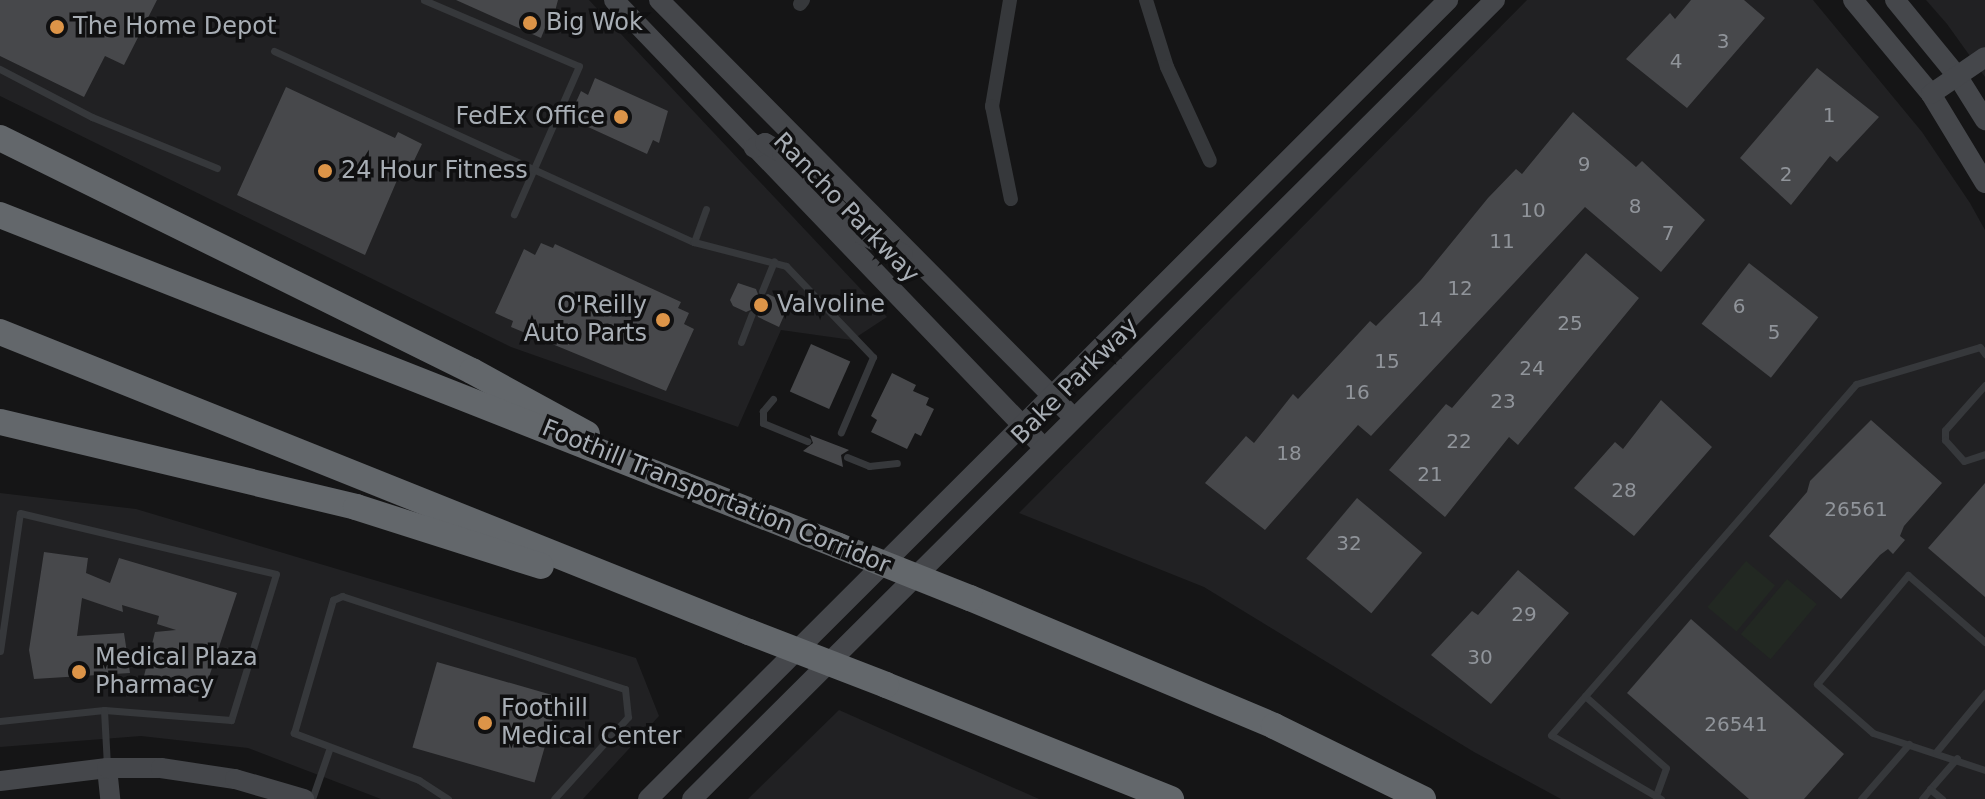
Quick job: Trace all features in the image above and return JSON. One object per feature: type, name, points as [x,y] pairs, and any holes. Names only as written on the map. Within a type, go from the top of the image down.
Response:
[{"type":"highway","points":[[0,138],[564,417],[619,458]]},
{"type":"highway","name":"Foothill Transportation Corridor","points":[[0,215],[970,598],[1274,726],[1423,799]]},
{"type":"highway","points":[[0,332],[1171,799]]},
{"type":"highway","points":[[0,422],[356,507],[749,632]]},
{"type":"main road","name":"Rancho Parkway","points":[[614,0],[1044,448]]},
{"type":"main road","name":"Rancho Parkway","points":[[659,0],[1074,418]]},
{"type":"main road","name":"Bake Parkway","points":[[648,799],[1448,0]]},
{"type":"main road","name":"Bake Parkway","points":[[692,799],[1495,0]]},
{"type":"main road","points":[[1853,0],[1931,94],[1985,183]]},
{"type":"main road","points":[[1895,0],[1958,77],[1985,120]]},
{"type":"main road","points":[[1931,94],[1985,57]]},
{"type":"main road","points":[[754,148],[765,143],[782,153],[863,235],[918,261]]},
{"type":"main road","points":[[107,768],[110,799]]},
{"type":"main road","points":[[0,781],[107,768],[161,768],[235,779],[304,799]]},
{"type":"street","points":[[1010,0],[992,106],[1011,199]]},
{"type":"street","points":[[1146,0],[1167,67],[1210,161]]},
{"type":"lane","points":[[424,0],[579,66],[536,170],[514,214]]},
{"type":"lane","points":[[274,51],[694,242],[786,266],[873,357],[841,432]]},
{"type":"lane","points":[[0,69],[92,117],[217,168]]},
{"type":"lane","points":[[694,242],[706,209]]},
{"type":"lane","points":[[762,291],[774,261]]},
{"type":"lane","points":[[741,342],[752,314]]},
{"type":"lane","points":[[1585,696],[1666,768],[1658,798],[1551,735],[1856,384],[1980,347],[1985,354]]},
{"type":"lane","points":[[1985,385],[1945,430],[1945,440],[1964,461],[1985,454]]},
{"type":"lane","points":[[773,399],[763,411],[763,423],[807,441]]},
{"type":"lane","points":[[847,457],[869,466],[897,463]]},
{"type":"lane","points":[[0,651],[20,513],[276,574],[231,720],[104,710],[0,721]]},
{"type":"lane","points":[[1983,765],[1873,733],[1817,684],[1908,575],[1985,642]]},
{"type":"lane","points":[[448,799],[419,780],[329,750],[294,733],[293,724],[333,600],[342,596],[625,689],[628,717],[554,799]]},
{"type":"lane","points":[[1936,752],[1985,693]]},
{"type":"lane","points":[[104,710],[107,768]]},
{"type":"lane","points":[[1861,799],[1909,744]]},
{"type":"lane","points":[[312,799],[329,750]]},
{"type":"lane","points":[[1922,799],[1957,758]]},
{"type":"lane","points":[[1930,789],[1942,799]]},
{"type":"shaded area","points":[[0,0],[589,0],[887,317],[852,340],[781,330],[738,427],[511,347],[0,96]]},
{"type":"shaded area","points":[[1527,0],[1813,0],[1922,132],[1970,203],[1985,230],[1985,799],[1561,799],[1474,752],[1204,587],[1019,513]]},
{"type":"shaded area","points":[[1926,0],[1985,0],[1985,77],[1947,24]]},
{"type":"shaded area","points":[[0,493],[136,509],[636,658],[659,716],[583,799],[381,799],[248,748],[141,736],[0,747]]},
{"type":"shaded area","points":[[1746,561],[1775,585],[1737,631],[1707,607]]},
{"type":"shaded area","points":[[1787,579],[1817,604],[1771,659],[1741,634]]},
{"type":"shaded area","points":[[839,710],[1039,799],[748,799]]},
{"type":"building","name":"The Home Depot","points":[[0,0],[157,0],[124,65],[105,56],[84,97],[0,56]]},
{"type":"building","name":"Big Wok","points":[[456,0],[558,0],[550,30],[545,28],[541,38]]},
{"type":"building","points":[[1691,0],[1744,0],[1765,18],[1687,108],[1626,59],[1670,13],[1675,19]]},
{"type":"building","points":[[1817,68],[1879,117],[1837,162],[1830,156],[1791,205],[1740,158]]},
{"type":"building","name":"FedEx Office","points":[[595,78],[668,111],[659,143],[653,140],[647,154],[575,121],[578,114],[572,111],[581,91],[588,95]]},
{"type":"building","name":"24 Hour Fitness","points":[[286,87],[395,138],[398,132],[422,144],[411,167],[404,164],[365,255],[237,195]]},
{"type":"building","points":[[1573,112],[1636,167],[1642,161],[1705,220],[1661,272],[1585,207],[1371,436],[1358,425],[1265,530],[1205,483],[1246,436],[1254,443],[1293,394],[1298,399],[1370,321],[1376,326],[1421,280],[1488,198],[1516,169],[1522,174]]},
{"type":"building","points":[[541,243],[553,248],[555,244],[681,302],[678,308],[689,313],[684,324],[694,329],[666,391],[511,327],[513,321],[495,313],[524,249],[535,255]]},
{"type":"building","points":[[1586,253],[1639,298],[1518,445],[1509,437],[1445,517],[1389,470],[1446,404],[1452,408]]},
{"type":"building","points":[[1749,263],[1818,317],[1771,378],[1702,324]]},
{"type":"building","name":"Valvoline","points":[[738,283],[756,289],[759,297],[768,294],[789,304],[779,327],[758,317],[755,308],[746,312],[733,306],[730,300]]},
{"type":"building","points":[[811,344],[850,361],[829,409],[790,392]]},
{"type":"building","points":[[892,373],[916,385],[913,391],[929,398],[926,405],[934,409],[921,436],[915,433],[907,449],[871,432],[877,420],[871,416]]},
{"type":"building","points":[[1661,400],[1712,447],[1634,536],[1574,488],[1615,442],[1623,449]]},
{"type":"building","points":[[1871,420],[1942,483],[1904,526],[1900,536],[1905,540],[1893,554],[1888,549],[1880,555],[1841,599],[1769,536],[1807,492],[1810,481]]},
{"type":"building","points":[[810,435],[849,450],[841,455],[843,467],[803,451],[813,443]]},
{"type":"building","points":[[1985,483],[1985,597],[1928,548]]},
{"type":"building","points":[[1357,498],[1422,553],[1371,613],[1306,559]]},
{"type":"building","points":[[44,552],[88,558],[86,573],[110,583],[119,558],[237,593],[204,692],[144,676],[155,632],[176,630],[157,624],[159,616],[122,605],[123,612],[82,598],[77,636],[124,633],[130,673],[34,679],[29,650]]},
{"type":"building","points":[[1518,570],[1569,613],[1491,704],[1431,655],[1472,611],[1478,615]]},
{"type":"building","points":[[1691,619],[1844,754],[1804,799],[1749,799],[1627,693]]},
{"type":"building","name":"Foothill Medical Center","points":[[437,662],[559,697],[535,783],[412,748]]},
{"type":"place","name":"Big Wok","points":[[530,23]]},
{"type":"place","name":"The Home Depot","points":[[57,27]]},
{"type":"place","name":"FedEx Office","points":[[621,117]]},
{"type":"place","name":"24 Hour Fitness","points":[[325,171]]},
{"type":"place","name":"Valvoline","points":[[761,305]]},
{"type":"place","name":"O'Reilly Auto Parts","points":[[663,320]]},
{"type":"place","name":"Medical Plaza Pharmacy","points":[[79,672]]},
{"type":"place","name":"Foothill Medical Center","points":[[485,723]]}]
